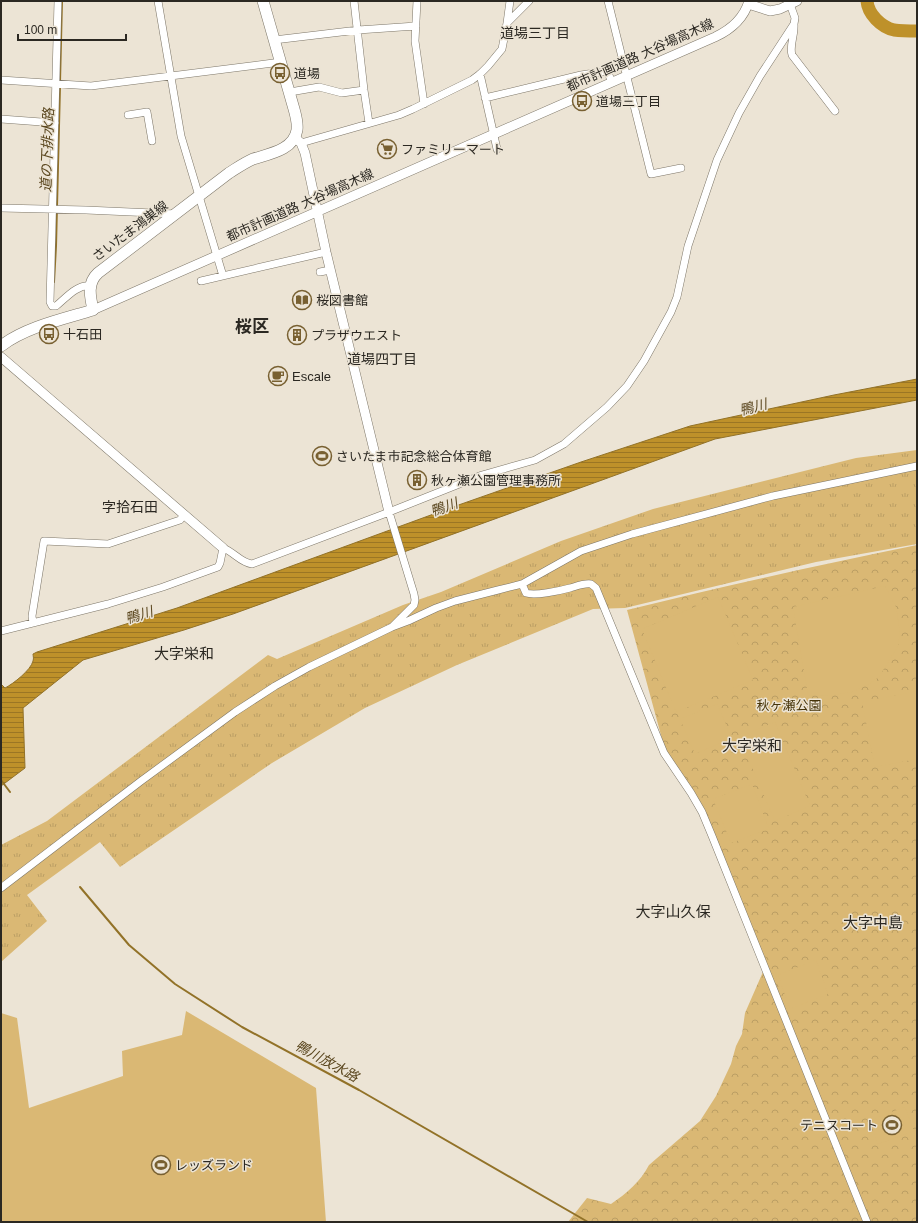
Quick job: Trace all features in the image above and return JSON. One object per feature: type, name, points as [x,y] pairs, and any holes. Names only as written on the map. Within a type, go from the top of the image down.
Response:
[{"type":"main road","points":[[264,1],[290,92],[297,125],[298,140]]},
{"type":"main road","name":"さいたま鴻巣線","points":[[91,286],[95,276],[98,273],[242,164],[286,147],[298,140]]},
{"type":"main road","points":[[1,346],[17,336],[35,328],[93,310],[90,298],[91,286]]},
{"type":"street","points":[[58,1],[50,302],[52,306],[56,306],[80,287],[85,285],[91,286]]},
{"type":"street","points":[[158,1],[181,136],[223,276]]},
{"type":"street","points":[[354,1],[369,123]]},
{"type":"street","points":[[417,1],[415,41],[424,104]]},
{"type":"street","points":[[392,627],[414,604],[414,594],[390,513],[330,270],[305,153],[298,140],[399,115],[472,80],[488,66],[502,49],[510,1]]},
{"type":"street","points":[[507,23],[529,1]]},
{"type":"street","points":[[608,1],[650,174],[681,168]]},
{"type":"street","points":[[748,3],[770,11],[780,9],[794,3],[795,32],[790,50],[792,55],[835,111]]},
{"type":"street","name":"都市計画道路 大谷場高木線","points":[[93,310],[494,135],[724,32],[732,27],[741,17],[748,3]]},
{"type":"street","points":[[1,357],[223,548],[230,550],[247,564],[252,564],[390,513],[482,475],[535,460],[564,444],[607,406],[627,386],[644,361],[671,312],[677,297],[688,246],[717,160],[749,94],[794,24]]},
{"type":"street","points":[[274,40],[358,30],[416,26]]},
{"type":"street","points":[[1,80],[91,86],[281,62]]},
{"type":"street","points":[[485,98],[580,75],[607,71],[612,82]]},
{"type":"street","points":[[480,74],[497,149]]},
{"type":"street","points":[[290,92],[318,87],[342,93],[364,90]]},
{"type":"street","points":[[128,115],[147,112],[152,141]]},
{"type":"street","points":[[1,119],[55,123]]},
{"type":"street","points":[[1,208],[176,214]]},
{"type":"street","points":[[201,281],[326,252]]},
{"type":"street","points":[[320,272],[330,270]]},
{"type":"street","points":[[1,888],[141,781],[248,704],[275,686],[309,667],[392,627],[446,604],[522,584],[581,551],[639,532],[773,496],[917,466]]},
{"type":"street","points":[[33,623],[32,616],[44,541],[108,544],[180,520],[184,515]]},
{"type":"street","points":[[1,631],[108,604],[163,587],[218,567],[223,548]]},
{"type":"street","points":[[522,584],[526,593],[533,594],[587,583],[592,584],[596,588],[664,753],[702,812],[867,1222]]},
{"type":"green space","points":[[917,450],[917,544],[816,562],[625,608],[593,609],[457,665],[365,708],[272,763],[120,867],[100,842],[27,895],[47,921],[1,962],[1,845],[47,821],[268,655],[277,659],[403,605],[441,592],[561,541],[653,509],[856,458]]},
{"type":"green space","name":"秋ヶ瀬公園","points":[[917,545],[917,1222],[568,1222],[587,1198],[611,1204],[622,1196],[633,1187],[649,1165],[700,1121],[716,1096],[731,1064],[736,1046],[742,1034],[745,1013],[766,965],[705,814],[665,750],[627,610],[772,576]]},
{"type":"green space","points":[[885,586],[896,607],[900,632],[898,646],[879,677],[869,684],[852,692],[827,696],[808,695],[793,607]]},
{"type":"green space","points":[[718,597],[753,680],[676,712],[642,629]]},
{"type":"green space","points":[[917,691],[917,759],[875,767],[862,702]]},
{"type":"green space","points":[[717,704],[732,738],[695,754],[680,719]]},
{"type":"green space","points":[[775,722],[810,806],[775,821],[739,737]]},
{"type":"green space","points":[[752,784],[769,829],[731,843],[713,799]]},
{"type":"green space","points":[[816,960],[828,994],[790,1009],[778,975]]},
{"type":"green space","name":"レッズランド","points":[[186,1011],[316,1088],[326,1222],[1,1222],[1,1013],[17,1018],[29,1108],[123,1076],[122,1051],[182,1035]]},
{"type":"green space","name":"テニスコート","points":[[905,1107],[914,1131],[878,1144],[870,1120]]},
{"type":"shaded area","points":[[917,379],[917,400],[715,439],[233,614],[83,660],[23,708],[25,768],[1,786],[1,686],[2,685],[5,688],[21,676],[32,665],[33,654],[37,652],[177,608],[450,508],[690,426]]},
{"type":"waterway","name":"道の下排水路","points":[[60,82],[62,1]]},
{"type":"waterway","points":[[867,1],[870,11],[884,26],[894,30],[917,31]]},
{"type":"waterway","name":"道の下排水路","points":[[54,282],[60,86]]},
{"type":"waterway","name":"鴨川放水路","points":[[1,780],[10,792]]},
{"type":"waterway","name":"鴨川放水路","points":[[80,887],[129,945],[175,984],[242,1027],[359,1090],[588,1222]]},
{"type":"place","name":"道場","points":[[280,73]]},
{"type":"place","name":"道場三丁目","points":[[582,101]]},
{"type":"place","name":"ファミリーマート","points":[[387,149]]},
{"type":"place","name":"桜図書館","points":[[302,300]]},
{"type":"place","name":"十石田","points":[[49,334]]},
{"type":"place","name":"プラザウエスト","points":[[297,335]]},
{"type":"place","name":"Escale","points":[[278,376]]},
{"type":"place","name":"さいたま市記念総合体育館","points":[[322,456]]},
{"type":"place","name":"秋ヶ瀬公園管理事務所","points":[[417,480]]},
{"type":"place","name":"テニスコート","points":[[892,1125]]},
{"type":"place","name":"レッズランド","points":[[161,1165]]},
{"type":"district","name":"道場三丁目","points":[[535,33]]},
{"type":"district","name":"桜区","points":[[252,326]]},
{"type":"district","name":"道場四丁目","points":[[382,359]]},
{"type":"district","name":"字拾石田","points":[[130,507]]},
{"type":"district","name":"大字栄和","points":[[184,653]]},
{"type":"district","name":"大字栄和","points":[[752,745]]},
{"type":"district","name":"大字山久保","points":[[673,911]]},
{"type":"district","name":"大字中島","points":[[873,922]]},
{"type":"water label","name":"鴨川","points":[[753,407]]},
{"type":"water label","name":"鴨川","points":[[444,507]]},
{"type":"water label","name":"鴨川","points":[[139,615]]}]
